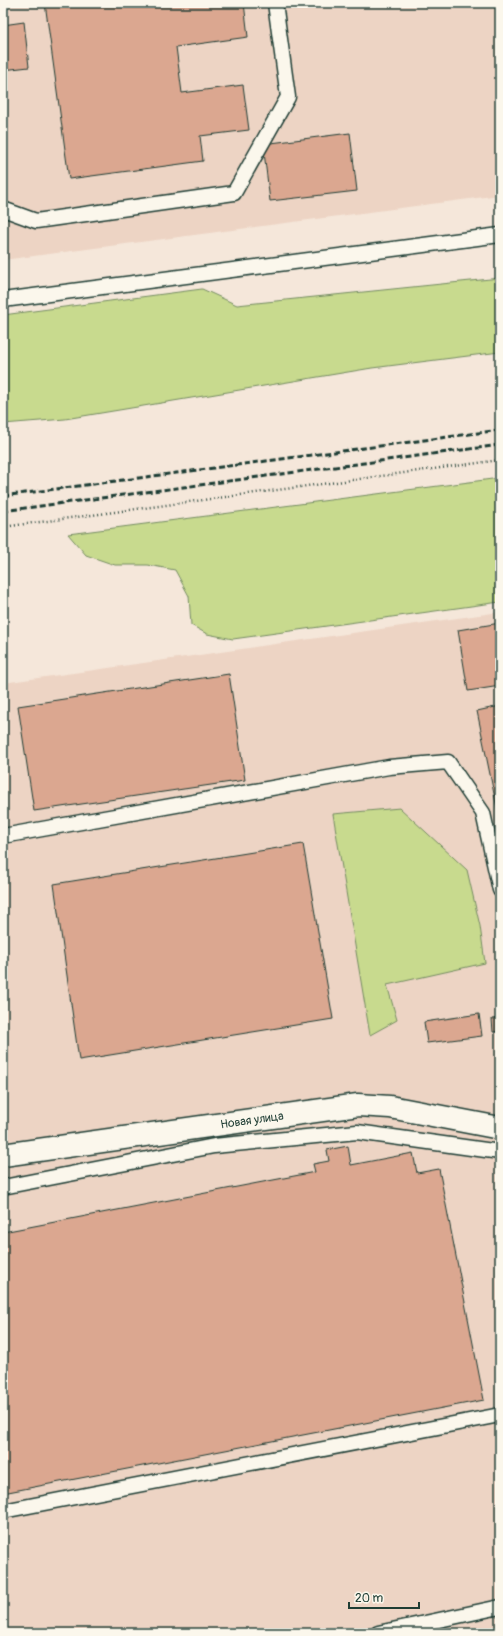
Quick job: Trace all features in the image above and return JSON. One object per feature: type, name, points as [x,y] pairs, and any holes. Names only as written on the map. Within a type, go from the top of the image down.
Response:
[{"type":"street","name":"Новая улица","points":[[3,1155],[358,1105],[390,1107],[500,1128]]},
{"type":"lane","points":[[3,209],[36,221],[234,193],[288,97],[275,3]]},
{"type":"lane","points":[[3,300],[500,235]]},
{"type":"lane","points":[[3,836],[389,767],[448,762],[483,813],[500,890]]},
{"type":"lane","points":[[3,1187],[214,1146],[357,1132],[500,1152]]},
{"type":"lane","points":[[3,1511],[500,1416]]},
{"type":"lane","points":[[378,1633],[500,1607]]},
{"type":"path","points":[[3,527],[500,460]]},
{"type":"shaded area","points":[[3,3],[500,3],[500,195],[3,260]]},
{"type":"shaded area","points":[[500,612],[500,1633],[3,1633],[3,683]]},
{"type":"green space","points":[[500,278],[500,352],[372,368],[65,419],[3,424],[3,315],[202,289],[237,305]]},
{"type":"green space","points":[[500,478],[500,602],[233,639],[207,634],[191,625],[189,596],[175,570],[148,565],[115,565],[86,555],[68,534]]},
{"type":"green space","points":[[400,808],[467,870],[480,926],[485,963],[387,985],[397,1020],[370,1035],[333,814]]},
{"type":"building","points":[[45,3],[244,3],[248,37],[176,47],[182,93],[243,85],[249,130],[200,136],[203,161],[69,179]]},
{"type":"building","points":[[24,22],[29,67],[3,70],[3,25]]},
{"type":"building","points":[[350,133],[357,191],[270,201],[263,144]]},
{"type":"building","points":[[500,623],[500,686],[468,691],[458,630]]},
{"type":"building","points":[[229,674],[245,780],[34,811],[18,706]]},
{"type":"building","points":[[500,706],[500,823],[477,711]]},
{"type":"building","points":[[303,844],[333,1019],[79,1060],[54,884]]},
{"type":"building","points":[[479,1014],[482,1036],[427,1043],[424,1022]]},
{"type":"building","points":[[500,1018],[500,1031],[493,1032],[492,1019]]},
{"type":"building","points":[[348,1146],[351,1165],[413,1153],[417,1173],[439,1169],[484,1400],[3,1493],[3,1232],[315,1172],[313,1164],[329,1161],[327,1150]]},
{"type":"railway","points":[[3,496],[500,430]]},
{"type":"railway","points":[[3,511],[500,445]]}]
